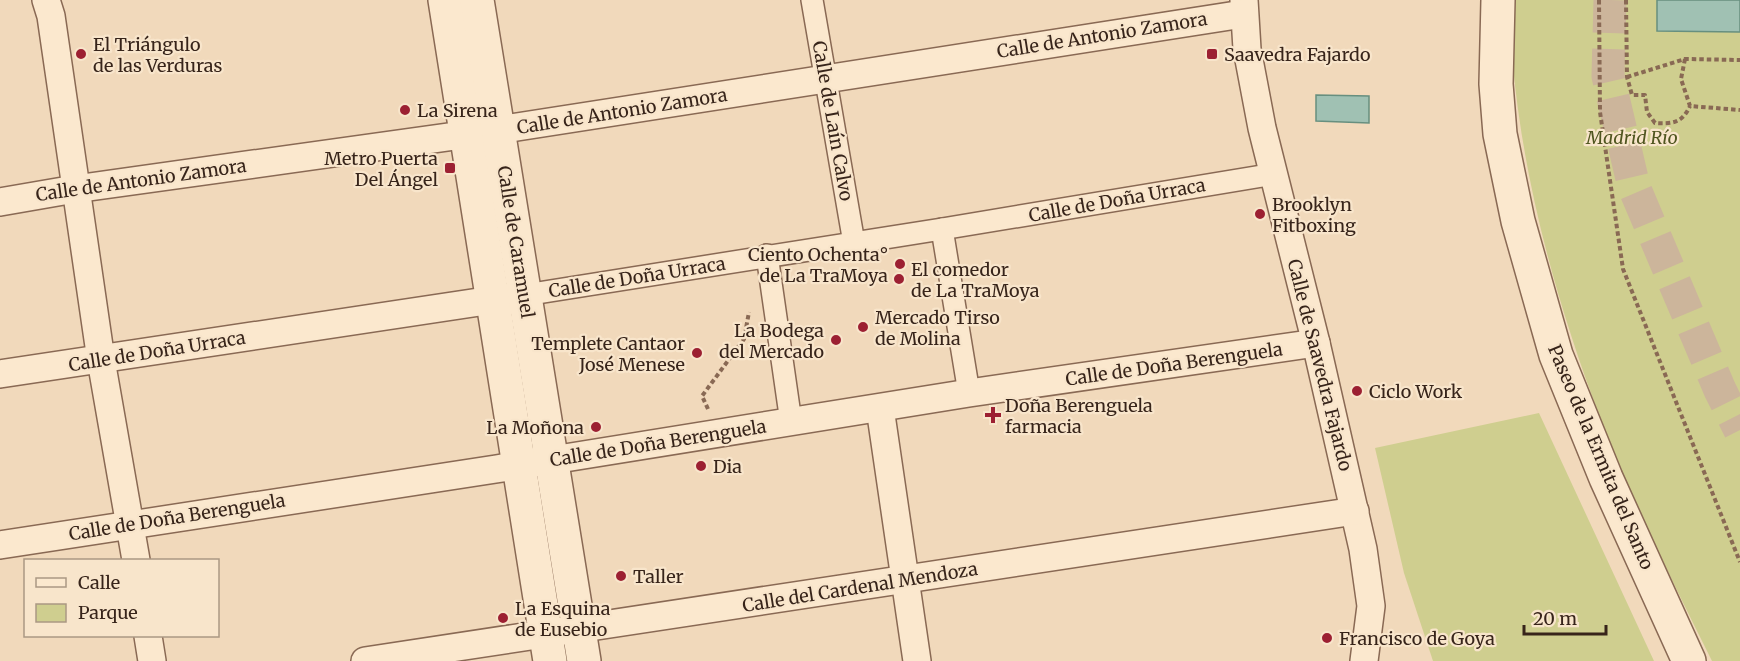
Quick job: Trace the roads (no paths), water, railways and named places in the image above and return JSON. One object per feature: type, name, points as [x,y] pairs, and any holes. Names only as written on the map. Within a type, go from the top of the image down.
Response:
[{"type":"street","points":[[46,0],[51,16],[101,360],[136,559]]},
{"type":"street","name":"Calle de Caramuel","points":[[445,0],[493,301],[579,629],[584,661]]},
{"type":"street","name":"Calle de Caramuel","points":[[477,0],[525,295],[548,647]]},
{"type":"street","name":"Calle de Laín Calvo","points":[[812,0],[854,243]]},
{"type":"street","name":"Paseo de la Ermita del Santo","points":[[1498,0],[1496,84],[1500,134],[1518,221],[1556,355],[1606,478],[1689,661]]},
{"type":"street","name":"Calle de Antonio Zamora","points":[[0,202],[75,189],[498,130],[825,78],[1244,7]]},
{"type":"street","name":"Calle de Saavedra Fajardo","points":[[1244,7],[1247,49],[1262,128],[1355,511],[1371,606],[1364,661]]},
{"type":"street","name":"Calle de Doña Urraca","points":[[0,374],[525,295],[768,265],[854,243],[1274,174]]},
{"type":"street","points":[[942,229],[969,393]]},
{"type":"street","points":[[768,265],[791,422]]},
{"type":"street","name":"Calle de Doña Berenguela","points":[[0,545],[535,463],[969,393],[1316,343]]},
{"type":"street","points":[[880,408],[917,661]]},
{"type":"street","name":"Calle del Cardenal Mendoza","points":[[365,661],[548,647],[579,629],[1355,511]]},
{"type":"street","points":[[148,637],[152,661]]},
{"type":"tunnel","points":[[1610,0],[1608,76],[1634,187],[1720,390],[1740,430]]},
{"type":"place","name":"El Triángulo de las Verduras","points":[[81,54]]},
{"type":"place","name":"Saavedra Fajardo","points":[[1212,54]]},
{"type":"place","name":"La Sirena","points":[[405,110]]},
{"type":"place","name":"Metro Puerta Del Ángel","points":[[450,168]]},
{"type":"place","name":"Brooklyn Fitboxing","points":[[1260,214]]},
{"type":"place","name":"Ciento Ochenta° de La TraMoya","points":[[900,264]]},
{"type":"place","name":"El comedor de La TraMoya","points":[[899,279]]},
{"type":"place","name":"Mercado Tirso de Molina","points":[[863,327]]},
{"type":"place","name":"La Bodega del Mercado","points":[[836,340]]},
{"type":"place","name":"Templete Cantaor José Menese","points":[[697,353]]},
{"type":"place","name":"Ciclo Work","points":[[1357,391]]},
{"type":"place","name":"Doña Berenguela farmacia","points":[[993,415]]},
{"type":"place","name":"La Moñona","points":[[596,427]]},
{"type":"place","name":"Dia","points":[[701,466]]},
{"type":"place","name":"Taller","points":[[621,576]]},
{"type":"place","name":"La Esquina de Eusebio","points":[[503,618]]},
{"type":"place","name":"Francisco de Goya","points":[[1327,638]]},
{"type":"park label","name":"Madrid Río","points":[[1632,137]]}]
